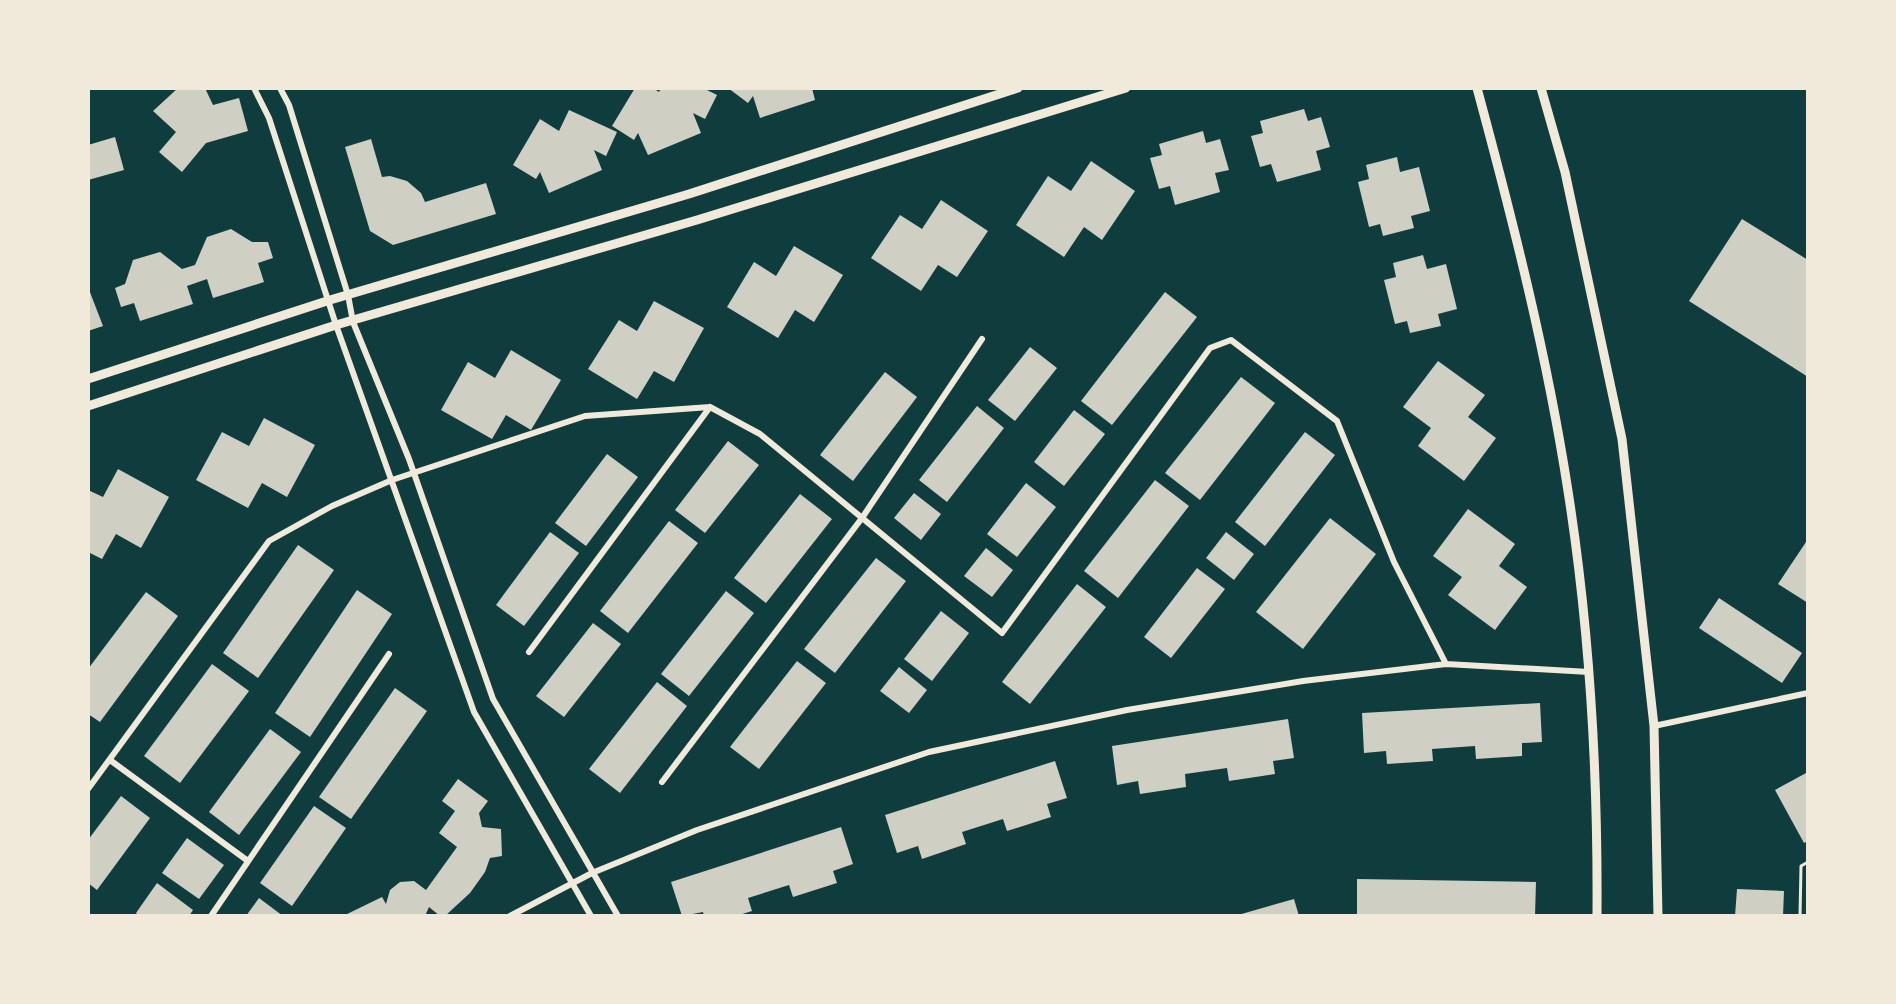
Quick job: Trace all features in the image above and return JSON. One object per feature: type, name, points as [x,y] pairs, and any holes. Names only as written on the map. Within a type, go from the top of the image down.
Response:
[{"type":"street","points":[[254,88],[269,118],[330,300],[336,325],[474,712],[591,915]]},
{"type":"street","points":[[280,88],[289,105],[348,295],[353,322],[413,472],[494,699],[618,915]]},
{"type":"street","points":[[88,379],[330,300],[689,194],[1018,88]]},
{"type":"street","points":[[88,406],[336,325],[353,322],[1126,88]]},
{"type":"street","points":[[1477,88],[1505,191],[1552,400],[1571,513],[1589,672],[1598,812],[1597,915]]},
{"type":"street","points":[[1541,88],[1565,172],[1622,439],[1654,726],[1658,915]]},
{"type":"street","points":[[662,782],[862,518],[982,339]]},
{"type":"street","points":[[88,789],[269,541],[332,507],[392,480],[585,416],[710,407],[760,434],[1002,633],[1210,348],[1231,340],[1337,421],[1394,562],[1446,664]]},
{"type":"street","points":[[530,652],[710,407]]},
{"type":"street","points":[[210,915],[389,654]]},
{"type":"street","points":[[510,915],[592,873],[697,830],[929,752],[1127,710],[1303,681],[1446,664],[1589,672]]},
{"type":"street","points":[[1654,726],[1808,693]]},
{"type":"street","points":[[110,760],[248,861]]},
{"type":"path","points":[[1800,915],[1801,866],[1808,862]]},
{"type":"building","points":[[178,88],[205,88],[213,105],[239,98],[248,131],[206,143],[182,172],[159,152],[176,132],[153,111]]},
{"type":"building","points":[[635,88],[653,88],[659,92],[661,88],[703,88],[717,95],[705,119],[693,113],[701,133],[648,155],[638,133],[634,140],[612,126]]},
{"type":"building","points":[[728,88],[812,88],[815,100],[760,118],[753,96],[748,103]]},
{"type":"building","points":[[1304,109],[1308,121],[1321,117],[1330,147],[1316,151],[1321,170],[1277,182],[1271,164],[1260,167],[1251,136],[1263,133],[1260,121]]},
{"type":"building","points":[[569,110],[617,132],[606,156],[594,150],[602,170],[549,193],[540,172],[536,179],[513,165],[540,119],[559,131]]},
{"type":"building","points":[[1203,131],[1206,143],[1220,139],[1229,170],[1215,173],[1220,192],[1175,205],[1170,186],[1159,189],[1150,158],[1162,155],[1159,144]]},
{"type":"building","points":[[115,137],[124,170],[88,180],[88,145]]},
{"type":"building","points":[[371,139],[382,177],[390,176],[407,181],[421,193],[425,202],[486,183],[496,214],[393,245],[370,231],[345,147]]},
{"type":"building","points":[[1397,157],[1400,172],[1419,167],[1430,211],[1411,216],[1414,228],[1383,236],[1380,224],[1369,227],[1358,182],[1369,179],[1366,165]]},
{"type":"building","points":[[1091,161],[1135,191],[1102,240],[1084,227],[1064,257],[1016,225],[1048,176],[1071,191]]},
{"type":"building","points":[[941,200],[988,231],[957,277],[938,265],[921,291],[871,258],[900,215],[922,229]]},
{"type":"building","points":[[1742,219],[1808,260],[1808,377],[1689,301]]},
{"type":"building","points":[[231,229],[252,242],[268,242],[273,258],[258,263],[264,282],[213,298],[207,279],[187,286],[193,304],[140,321],[134,303],[121,307],[115,288],[125,284],[133,260],[160,252],[182,269],[195,265],[207,237]]},
{"type":"building","points":[[794,246],[843,275],[814,322],[795,310],[778,338],[727,307],[754,262],[776,276]]},
{"type":"building","points":[[1423,255],[1427,269],[1446,264],[1457,309],[1438,314],[1441,326],[1410,333],[1407,321],[1395,324],[1384,280],[1396,277],[1393,263]]},
{"type":"building","points":[[88,287],[103,326],[88,331]]},
{"type":"building","points":[[1165,292],[1197,317],[1112,425],[1081,401]]},
{"type":"building","points":[[654,301],[704,328],[674,382],[654,371],[637,399],[588,369],[619,320],[637,331]]},
{"type":"building","points":[[1030,347],[1057,368],[1015,421],[988,400]]},
{"type":"building","points":[[511,350],[561,380],[531,430],[506,415],[492,439],[441,410],[468,362],[495,378]]},
{"type":"building","points":[[1438,361],[1485,395],[1468,417],[1496,438],[1464,481],[1418,446],[1431,428],[1403,407]]},
{"type":"building","points":[[885,372],[917,397],[853,481],[820,455]]},
{"type":"building","points":[[1241,377],[1275,403],[1200,500],[1165,473]]},
{"type":"building","points":[[977,406],[1004,428],[947,502],[919,480]]},
{"type":"building","points":[[1074,410],[1105,434],[1064,486],[1034,462]]},
{"type":"building","points":[[264,418],[315,445],[287,497],[262,483],[248,508],[196,480],[222,432],[249,446]]},
{"type":"building","points":[[1305,432],[1335,455],[1265,546],[1235,522]]},
{"type":"building","points":[[728,441],[759,465],[705,533],[675,510]]},
{"type":"building","points":[[607,454],[638,477],[586,546],[555,523]]},
{"type":"building","points":[[118,469],[169,497],[141,548],[116,534],[102,559],[88,552],[88,490],[103,497]]},
{"type":"building","points":[[1155,480],[1189,506],[1118,598],[1084,571]]},
{"type":"building","points":[[1026,483],[1056,507],[1017,557],[987,534]]},
{"type":"building","points":[[914,493],[941,514],[921,540],[894,518]]},
{"type":"building","points":[[800,494],[832,519],[766,603],[734,578]]},
{"type":"building","points":[[1468,509],[1515,544],[1499,566],[1527,587],[1495,630],[1448,595],[1462,577],[1433,556]]},
{"type":"building","points":[[1330,518],[1376,554],[1303,649],[1256,612]]},
{"type":"building","points":[[669,521],[698,543],[628,633],[600,611]]},
{"type":"building","points":[[550,532],[579,553],[524,626],[496,605]]},
{"type":"building","points":[[1226,532],[1254,554],[1234,580],[1206,558]]},
{"type":"building","points":[[1808,539],[1808,603],[1778,584]]},
{"type":"building","points":[[298,545],[334,570],[258,678],[223,653]]},
{"type":"building","points":[[986,548],[1013,570],[992,597],[964,576]]},
{"type":"building","points":[[876,558],[906,581],[835,673],[804,649]]},
{"type":"building","points":[[1197,568],[1225,589],[1171,658],[1144,637]]},
{"type":"building","points":[[1077,584],[1106,607],[1030,704],[1002,682]]},
{"type":"building","points":[[357,590],[392,614],[310,737],[275,713]]},
{"type":"building","points":[[726,591],[754,613],[689,696],[661,674]]},
{"type":"building","points":[[146,592],[178,616],[100,722],[88,714],[88,669]]},
{"type":"building","points":[[1719,598],[1802,653],[1782,683],[1699,628]]},
{"type":"building","points":[[941,611],[969,633],[932,681],[904,659]]},
{"type":"building","points":[[593,623],[621,644],[564,717],[536,696]]},
{"type":"building","points":[[797,661],[826,683],[759,769],[730,747]]},
{"type":"building","points":[[212,664],[249,691],[180,783],[144,756]]},
{"type":"building","points":[[899,667],[927,690],[909,713],[880,691]]},
{"type":"building","points":[[657,682],[687,706],[620,793],[589,769]]},
{"type":"building","points":[[395,688],[427,711],[351,819],[319,797]]},
{"type":"building","points":[[1540,703],[1542,742],[1522,743],[1522,756],[1476,759],[1475,746],[1432,749],[1433,761],[1387,764],[1386,751],[1364,753],[1362,713]]},
{"type":"building","points":[[1288,719],[1294,758],[1273,761],[1275,774],[1229,781],[1227,768],[1185,774],[1186,787],[1140,794],[1138,781],[1117,785],[1112,746]]},
{"type":"building","points":[[270,729],[301,752],[239,835],[209,812]]},
{"type":"building","points":[[1055,761],[1067,798],[1047,804],[1051,817],[1007,831],[1003,819],[962,832],[966,844],[922,859],[918,846],[897,853],[885,815]]},
{"type":"building","points":[[1808,772],[1808,841],[1804,843],[1775,790]]},
{"type":"building","points":[[458,779],[488,801],[479,813],[482,827],[501,829],[502,856],[490,858],[485,872],[470,893],[445,916],[440,916],[429,907],[425,916],[343,916],[382,897],[386,904],[390,890],[400,882],[414,881],[426,890],[457,847],[439,833],[455,811],[442,801]]},
{"type":"building","points":[[121,796],[150,818],[97,890],[88,883],[88,840]]},
{"type":"building","points":[[314,806],[346,828],[292,906],[260,883]]},
{"type":"building","points":[[841,827],[853,864],[833,871],[837,883],[793,897],[789,885],[748,898],[752,911],[736,916],[704,916],[703,912],[682,916],[671,882]]},
{"type":"building","points":[[187,838],[224,865],[199,899],[162,873]]},
{"type":"building","points":[[1357,879],[1536,882],[1535,916],[1357,916]]},
{"type":"building","points":[[157,883],[193,910],[189,916],[139,916],[136,913]]},
{"type":"building","points":[[1737,889],[1784,891],[1783,916],[1735,916]]},
{"type":"building","points":[[259,898],[283,916],[246,916]]},
{"type":"building","points":[[1294,899],[1299,916],[1238,916],[1238,915]]}]
